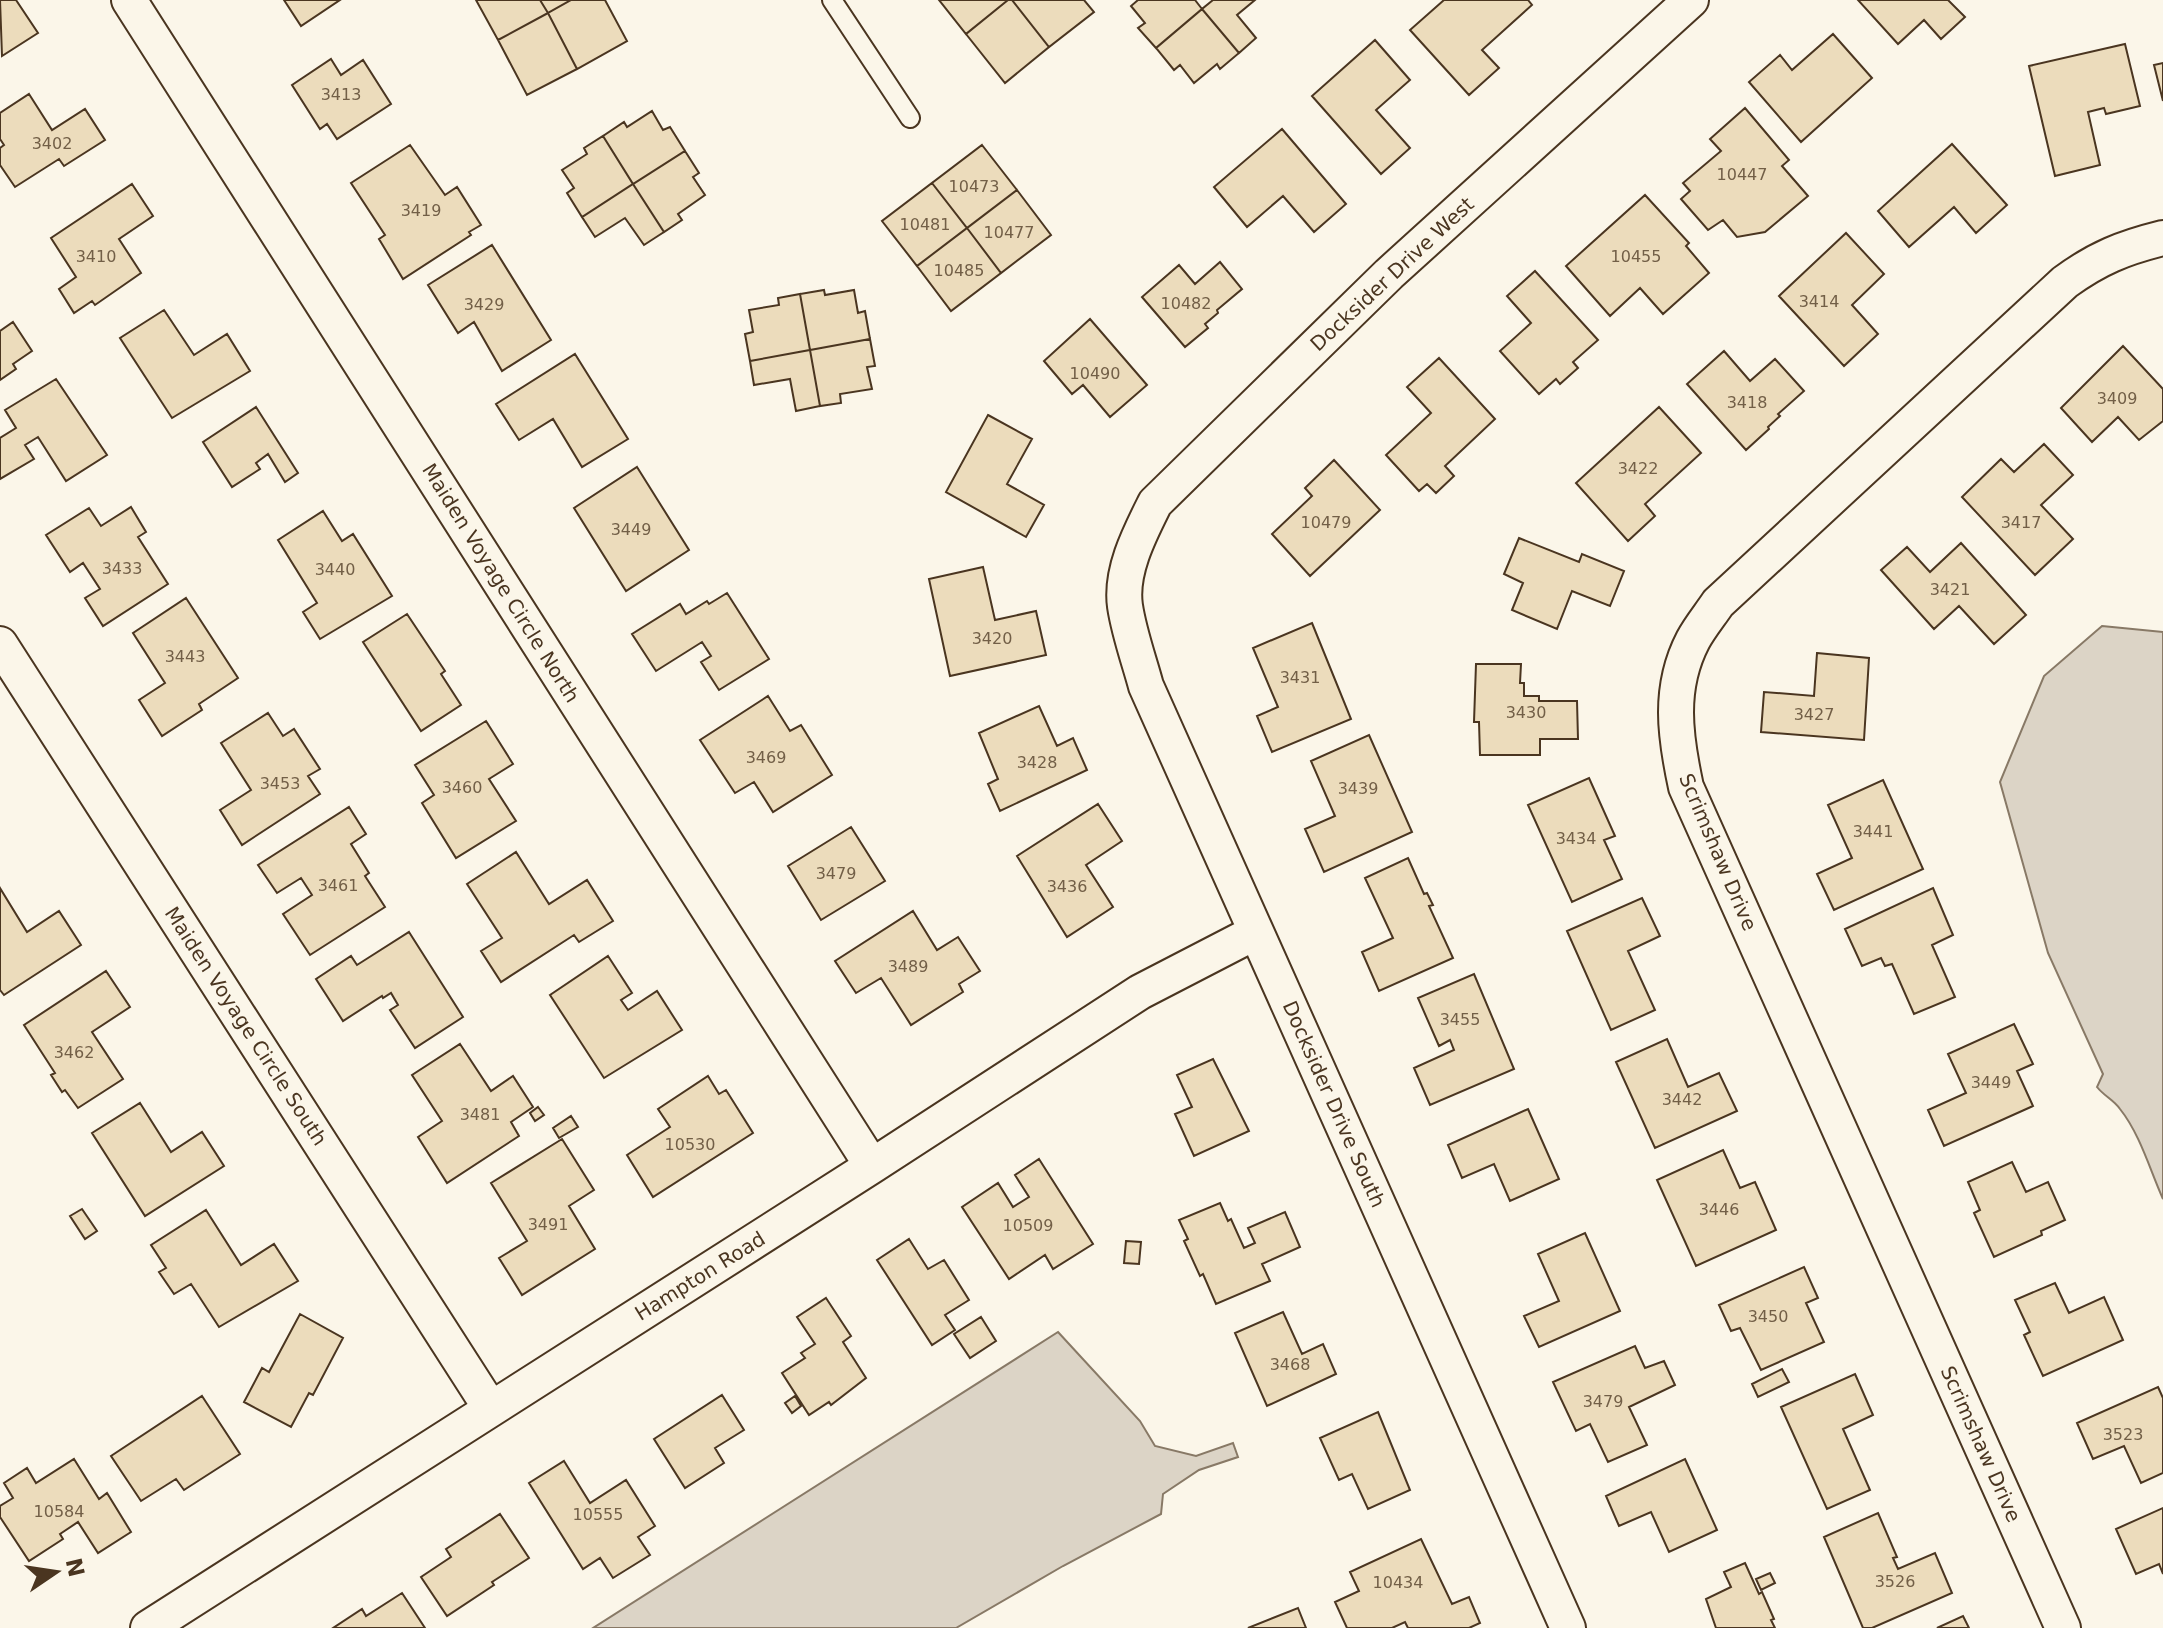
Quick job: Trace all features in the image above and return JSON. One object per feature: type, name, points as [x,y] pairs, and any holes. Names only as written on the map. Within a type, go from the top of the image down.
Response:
[{"type":"street","name":"Maiden Voyage Circle North","points":[[129,0],[872,1166]]},
{"type":"street","name":"Docksider Drive West","points":[[1127,574],[1138,537],[1155,503],[1389,274],[1691,0]]},
{"type":"street","name":"Scrimshaw Drive","points":[[2063,1628],[1686,787],[1675,739],[1676,688],[1693,641],[1718,603],[2065,282],[2092,263],[2125,248],[2163,238]]},
{"type":"street","name":"Docksider Drive South","points":[[1127,574],[1124,603],[1146,686],[1568,1628]]},
{"type":"street","name":"Maiden Voyage Circle South","points":[[0,644],[491,1409]]},
{"type":"street","name":"Hampton Road","points":[[148,1628],[1140,992],[1256,932]]},
{"type":"lane","points":[[832,0],[910,118]]},
{"type":"shaded area","points":[[2102,626],[2163,632],[2163,1199],[2127,1119],[2097,1087],[2103,1074],[2048,953],[2000,782],[2044,676]]},
{"type":"shaded area","points":[[1058,1332],[1140,1421],[1155,1446],[1196,1456],[1233,1443],[1238,1457],[1199,1470],[1163,1494],[1161,1514],[956,1628],[593,1628]]},
{"type":"building","points":[[0,0],[16,0],[38,33],[2,56]]},
{"type":"building","points":[[284,0],[340,0],[301,26]]},
{"type":"building","points":[[476,0],[540,0],[548,13],[498,40]]},
{"type":"building","points":[[540,0],[571,0],[548,13]]},
{"type":"building","points":[[571,0],[605,0],[627,41],[577,69],[548,13]]},
{"type":"building","points":[[939,0],[1008,0],[966,34]]},
{"type":"building","points":[[1012,0],[1049,47],[1005,83],[966,34]]},
{"type":"building","points":[[1012,0],[1084,0],[1094,12],[1049,47]]},
{"type":"building","points":[[1138,0],[1195,0],[1202,9],[1156,48],[1138,28],[1145,23],[1131,6]]},
{"type":"building","points":[[1213,0],[1255,0],[1237,15],[1256,38],[1239,53],[1202,9]]},
{"type":"building","points":[[1444,0],[1528,0],[1532,5],[1482,50],[1499,68],[1469,95],[1410,30]]},
{"type":"building","points":[[1858,0],[1948,0],[1965,17],[1941,39],[1924,20],[1898,44]]},
{"type":"building","points":[[1202,9],[1239,53],[1220,69],[1217,64],[1194,83],[1180,65],[1174,70],[1156,48]]},
{"type":"building","points":[[548,13],[577,69],[527,95],[498,40]]},
{"type":"building","points":[[1833,34],[1872,78],[1801,142],[1749,82],[1780,55],[1792,70]]},
{"type":"building","points":[[1375,40],[1410,80],[1376,110],[1410,148],[1381,174],[1312,96]]},
{"type":"building","points":[[2125,44],[2140,106],[2106,114],[2104,108],[2088,112],[2100,165],[2055,176],[2029,66]]},
{"type":"building","points":[[331,59],[341,75],[363,60],[391,104],[337,139],[327,124],[320,129],[292,85]]},
{"type":"building","points":[[2163,63],[2163,101],[2154,65]]},
{"type":"building","points":[[29,94],[52,130],[85,109],[105,140],[64,166],[59,159],[15,187],[0,165],[0,148],[4,145],[0,139],[0,113]]},
{"type":"building","points":[[1745,108],[1789,160],[1782,166],[1808,196],[1765,232],[1737,237],[1723,220],[1708,230],[1681,199],[1690,191],[1683,183],[1721,151],[1710,139]]},
{"type":"building","points":[[652,111],[663,130],[670,127],[685,151],[633,184],[603,136],[624,122],[627,127]]},
{"type":"building","points":[[1282,129],[1346,204],[1314,232],[1283,196],[1247,227],[1214,187]]},
{"type":"building","points":[[603,136],[633,184],[582,217],[567,193],[574,188],[562,170],[587,154],[584,148]]},
{"type":"building","points":[[1952,144],[2007,205],[1976,233],[1954,207],[1909,247],[1878,211]]},
{"type":"building","points":[[410,145],[445,195],[457,187],[481,225],[469,232],[471,235],[403,279],[379,239],[385,235],[351,183]]},
{"type":"building","points":[[982,145],[1017,190],[967,228],[932,183]]},
{"type":"building","points":[[685,151],[699,173],[693,177],[705,195],[678,214],[682,220],[664,232],[633,184]]},
{"type":"building","points":[[932,183],[967,228],[917,266],[882,221]]},
{"type":"building","points":[[132,184],[153,216],[119,239],[141,273],[95,305],[92,301],[74,313],[59,289],[76,277],[51,238]]},
{"type":"building","points":[[633,184],[664,232],[644,245],[625,218],[595,237],[582,217]]},
{"type":"building","points":[[1017,190],[1051,235],[1001,273],[967,228]]},
{"type":"building","points":[[1645,195],[1689,243],[1686,246],[1709,273],[1663,314],[1640,288],[1610,316],[1566,266]]},
{"type":"building","points":[[967,228],[1001,273],[951,311],[917,266]]},
{"type":"building","points":[[1846,233],[1884,274],[1852,305],[1878,334],[1844,366],[1779,296]]},
{"type":"building","points":[[492,245],[551,340],[502,371],[474,322],[458,333],[428,285]]},
{"type":"building","points":[[1220,262],[1242,289],[1217,310],[1218,313],[1205,324],[1208,328],[1185,347],[1142,297],[1179,265],[1195,284]]},
{"type":"building","points":[[1535,271],[1598,340],[1573,362],[1578,368],[1560,384],[1556,379],[1539,394],[1500,351],[1531,323],[1507,296]]},
{"type":"building","points":[[824,290],[825,295],[854,290],[858,313],[865,311],[870,339],[810,350],[800,294]]},
{"type":"building","points":[[800,294],[810,350],[750,361],[745,334],[753,332],[749,310],[779,305],[778,298]]},
{"type":"building","points":[[164,310],[194,355],[227,334],[250,371],[172,418],[120,338]]},
{"type":"building","points":[[1090,319],[1147,385],[1110,417],[1083,385],[1072,394],[1044,361]]},
{"type":"building","points":[[13,322],[32,351],[13,364],[16,369],[0,380],[0,331]]},
{"type":"building","points":[[870,339],[875,366],[867,367],[872,389],[840,394],[841,403],[820,406],[810,350]]},
{"type":"building","points":[[2123,346],[2163,389],[2163,421],[2139,440],[2118,417],[2092,442],[2061,408]]},
{"type":"building","points":[[810,350],[820,406],[796,411],[790,379],[754,385],[750,361]]},
{"type":"building","points":[[1724,351],[1750,381],[1775,359],[1804,391],[1778,414],[1780,416],[1769,429],[1746,450],[1687,384]]},
{"type":"building","points":[[575,354],[628,439],[582,467],[553,419],[519,440],[496,404]]},
{"type":"building","points":[[1439,358],[1495,419],[1445,466],[1454,476],[1436,493],[1427,484],[1419,491],[1386,455],[1431,413],[1407,387]]},
{"type":"building","points":[[56,379],[107,455],[66,481],[38,437],[25,445],[34,459],[0,479],[0,438],[16,428],[5,410]]},
{"type":"building","points":[[256,407],[298,473],[285,482],[268,454],[256,463],[260,469],[232,487],[203,442]]},
{"type":"building","points":[[1659,407],[1701,453],[1645,504],[1655,516],[1628,541],[1576,483]]},
{"type":"building","points":[[988,415],[1032,439],[1007,484],[1044,505],[1026,537],[946,492]]},
{"type":"building","points":[[2044,444],[2073,475],[2041,505],[2073,539],[2035,575],[1962,497],[2001,459],[2014,472]]},
{"type":"building","points":[[1334,460],[1380,510],[1310,576],[1272,534],[1312,496],[1305,488]]},
{"type":"building","points":[[637,467],[689,550],[626,591],[574,508]]},
{"type":"building","points":[[131,507],[146,532],[138,537],[168,584],[103,626],[85,598],[100,589],[83,563],[70,572],[46,535],[89,508],[101,526]]},
{"type":"building","points":[[323,511],[342,541],[353,534],[392,596],[320,639],[303,612],[317,603],[278,540]]},
{"type":"building","points":[[1519,538],[1579,562],[1582,554],[1624,571],[1610,606],[1572,591],[1557,629],[1512,610],[1523,583],[1504,574]]},
{"type":"building","points":[[1961,543],[2026,615],[1994,644],[1959,606],[1934,629],[1881,570],[1907,547],[1930,572]]},
{"type":"building","points":[[983,567],[995,620],[1036,611],[1046,655],[950,676],[929,579]]},
{"type":"building","points":[[727,593],[769,659],[719,690],[701,662],[711,656],[702,642],[656,671],[632,634],[680,604],[686,614]]},
{"type":"building","points":[[186,598],[238,678],[199,704],[202,710],[162,736],[139,700],[165,683],[133,633]]},
{"type":"building","points":[[407,614],[445,671],[441,674],[461,705],[421,731],[363,642]]},
{"type":"building","points":[[1312,623],[1351,719],[1272,752],[1257,716],[1278,707],[1253,648]]},
{"type":"building","points":[[1817,653],[1869,658],[1864,740],[1761,732],[1764,692],[1814,696]]},
{"type":"building","points":[[1476,664],[1521,664],[1520,683],[1524,683],[1524,696],[1539,696],[1539,701],[1577,701],[1578,739],[1540,739],[1540,755],[1480,755],[1479,722],[1474,722]]},
{"type":"building","points":[[768,696],[790,731],[801,725],[832,775],[773,812],[754,782],[735,793],[700,740]]},
{"type":"building","points":[[1039,706],[1057,746],[1073,738],[1087,770],[1000,811],[988,784],[998,779],[979,733]]},
{"type":"building","points":[[268,713],[283,736],[294,729],[320,769],[308,776],[320,794],[242,845],[220,810],[251,790],[221,743]]},
{"type":"building","points":[[486,721],[513,764],[489,779],[516,821],[456,858],[422,803],[434,795],[415,765]]},
{"type":"building","points":[[1369,735],[1412,832],[1324,872],[1305,829],[1335,816],[1311,761]]},
{"type":"building","points":[[1589,778],[1615,836],[1604,840],[1622,879],[1572,902],[1528,805]]},
{"type":"building","points":[[1883,780],[1923,869],[1834,910],[1817,874],[1852,858],[1828,805]]},
{"type":"building","points":[[1098,804],[1122,841],[1086,865],[1113,907],[1067,937],[1017,856]]},
{"type":"building","points":[[349,807],[366,834],[351,844],[369,873],[365,876],[385,907],[310,955],[283,914],[312,895],[301,878],[277,893],[258,865]]},
{"type":"building","points":[[851,827],[885,881],[821,920],[788,866]]},
{"type":"building","points":[[516,852],[549,904],[587,880],[613,921],[579,942],[574,935],[501,982],[481,951],[502,938],[467,884]]},
{"type":"building","points":[[1408,858],[1424,894],[1427,893],[1433,905],[1429,906],[1453,958],[1379,991],[1362,952],[1393,938],[1365,878]]},
{"type":"building","points":[[0,888],[27,932],[59,911],[81,945],[4,995],[0,990]]},
{"type":"building","points":[[1933,888],[1953,935],[1932,945],[1955,997],[1914,1014],[1892,964],[1885,966],[1881,958],[1862,966],[1845,929]]},
{"type":"building","points":[[1642,898],[1660,936],[1628,951],[1655,1010],[1611,1030],[1567,931]]},
{"type":"building","points":[[913,911],[937,950],[958,937],[980,971],[959,984],[963,992],[911,1025],[881,978],[856,993],[835,961]]},
{"type":"building","points":[[409,932],[463,1017],[415,1048],[390,1010],[398,1005],[391,993],[343,1021],[316,979],[351,956],[357,965]]},
{"type":"building","points":[[608,956],[632,993],[621,1000],[628,1010],[657,991],[682,1030],[604,1078],[550,995]]},
{"type":"building","points":[[106,971],[130,1007],[92,1032],[123,1079],[78,1108],[65,1090],[62,1092],[51,1075],[55,1073],[24,1025]]},
{"type":"building","points":[[1474,974],[1514,1069],[1430,1105],[1414,1068],[1454,1050],[1450,1040],[1439,1046],[1418,998]]},
{"type":"building","points":[[2014,1024],[2033,1064],[2017,1071],[2033,1106],[1944,1146],[1928,1110],[1966,1093],[1948,1054]]},
{"type":"building","points":[[1667,1039],[1688,1087],[1719,1073],[1737,1111],[1655,1148],[1616,1062]]},
{"type":"building","points":[[460,1044],[491,1091],[513,1076],[533,1107],[511,1122],[519,1136],[447,1183],[418,1137],[442,1121],[412,1075]]},
{"type":"building","points":[[1213,1059],[1249,1131],[1194,1156],[1175,1114],[1192,1107],[1177,1075]]},
{"type":"building","points":[[708,1076],[719,1094],[726,1090],[753,1133],[653,1197],[627,1155],[670,1127],[658,1109]]},
{"type":"building","points":[[140,1103],[171,1152],[202,1132],[224,1166],[145,1216],[92,1133]]},
{"type":"building","points":[[538,1107],[544,1115],[535,1121],[530,1113]]},
{"type":"building","points":[[1528,1109],[1559,1179],[1510,1201],[1494,1164],[1462,1178],[1448,1145]]},
{"type":"building","points":[[571,1116],[578,1127],[559,1138],[553,1128]]},
{"type":"building","points":[[562,1139],[594,1190],[569,1206],[595,1249],[522,1295],[499,1258],[527,1241],[491,1183]]},
{"type":"building","points":[[1723,1150],[1740,1188],[1755,1182],[1776,1230],[1696,1266],[1657,1180]]},
{"type":"building","points":[[1039,1159],[1093,1244],[1053,1269],[1045,1255],[1009,1279],[962,1207],[998,1183],[1013,1207],[1029,1197],[1015,1175]]},
{"type":"building","points":[[2012,1162],[2026,1192],[2048,1182],[2065,1220],[2041,1231],[2042,1235],[1994,1257],[1974,1213],[1980,1210],[1968,1182]]},
{"type":"building","points":[[1220,1203],[1244,1248],[1255,1243],[1248,1228],[1285,1212],[1300,1247],[1262,1264],[1270,1281],[1216,1304],[1184,1241],[1188,1239],[1179,1220]]},
{"type":"building","points":[[82,1209],[97,1231],[85,1239],[70,1216]]},
{"type":"building","points":[[206,1210],[241,1265],[274,1244],[298,1281],[219,1327],[191,1284],[174,1294],[159,1272],[166,1268],[151,1245]]},
{"type":"building","points":[[1585,1233],[1620,1311],[1539,1347],[1524,1316],[1559,1301],[1538,1254]]},
{"type":"building","points":[[909,1239],[928,1269],[944,1260],[969,1300],[945,1315],[955,1330],[932,1345],[877,1260]]},
{"type":"building","points":[[1126,1241],[1141,1242],[1139,1264],[1124,1263]]},
{"type":"building","points":[[1804,1267],[1818,1298],[1806,1303],[1824,1342],[1761,1370],[1740,1328],[1731,1331],[1719,1305]]},
{"type":"building","points":[[2055,1283],[2069,1313],[2104,1297],[2123,1340],[2043,1376],[2024,1335],[2030,1332],[2015,1300]]},
{"type":"building","points":[[826,1298],[851,1336],[843,1342],[866,1378],[831,1405],[829,1402],[809,1415],[782,1373],[805,1358],[801,1353],[815,1344],[797,1317]]},
{"type":"building","points":[[1283,1312],[1302,1354],[1323,1344],[1336,1374],[1267,1406],[1235,1333]]},
{"type":"building","points":[[300,1314],[343,1338],[313,1395],[309,1393],[291,1427],[244,1402],[262,1368],[269,1372]]},
{"type":"building","points":[[981,1317],[996,1341],[970,1358],[954,1334]]},
{"type":"building","points":[[1635,1346],[1645,1368],[1664,1361],[1675,1385],[1629,1407],[1647,1445],[1608,1462],[1590,1424],[1576,1431],[1553,1382]]},
{"type":"building","points":[[1782,1369],[1789,1382],[1758,1397],[1752,1384]]},
{"type":"building","points":[[1855,1374],[1873,1415],[1843,1429],[1870,1490],[1827,1509],[1781,1407]]},
{"type":"building","points":[[2158,1387],[2163,1398],[2163,1473],[2141,1483],[2124,1446],[2093,1459],[2077,1423]]},
{"type":"building","points":[[722,1395],[744,1430],[715,1448],[724,1463],[685,1488],[654,1439]]},
{"type":"building","points":[[202,1396],[240,1454],[184,1490],[176,1479],[141,1501],[111,1456]]},
{"type":"building","points":[[795,1396],[801,1406],[792,1413],[785,1403]]},
{"type":"building","points":[[1378,1412],[1410,1490],[1368,1509],[1352,1474],[1339,1480],[1320,1438]]},
{"type":"building","points":[[74,1459],[99,1499],[107,1493],[131,1532],[98,1553],[78,1522],[60,1534],[63,1539],[29,1561],[0,1517],[0,1506],[13,1498],[4,1483],[27,1468],[36,1483]]},
{"type":"building","points":[[1685,1459],[1717,1530],[1669,1552],[1651,1512],[1619,1526],[1606,1496]]},
{"type":"building","points":[[564,1461],[590,1503],[626,1480],[655,1526],[638,1537],[650,1555],[613,1578],[600,1558],[583,1569],[529,1483]]},
{"type":"building","points":[[2163,1508],[2163,1574],[2159,1564],[2136,1574],[2116,1529]]},
{"type":"building","points":[[1878,1513],[1897,1557],[1893,1558],[1898,1569],[1935,1553],[1952,1593],[1872,1628],[1863,1628],[1824,1537]]},
{"type":"building","points":[[500,1514],[529,1558],[447,1616],[421,1577],[451,1557],[446,1549]]},
{"type":"building","points":[[1421,1539],[1452,1604],[1469,1597],[1480,1623],[1469,1628],[1408,1628],[1405,1622],[1392,1628],[1347,1628],[1335,1602],[1359,1591],[1350,1572]]},
{"type":"building","points":[[1745,1563],[1759,1594],[1762,1592],[1775,1628],[1716,1628],[1706,1599],[1731,1587],[1724,1572]]},
{"type":"building","points":[[1770,1573],[1775,1583],[1761,1590],[1756,1579]]},
{"type":"building","points":[[402,1593],[425,1628],[333,1628],[362,1609],[366,1616]]},
{"type":"building","points":[[1298,1608],[1306,1628],[1248,1628]]},
{"type":"building","points":[[1963,1616],[1969,1628],[1937,1628]]}]
